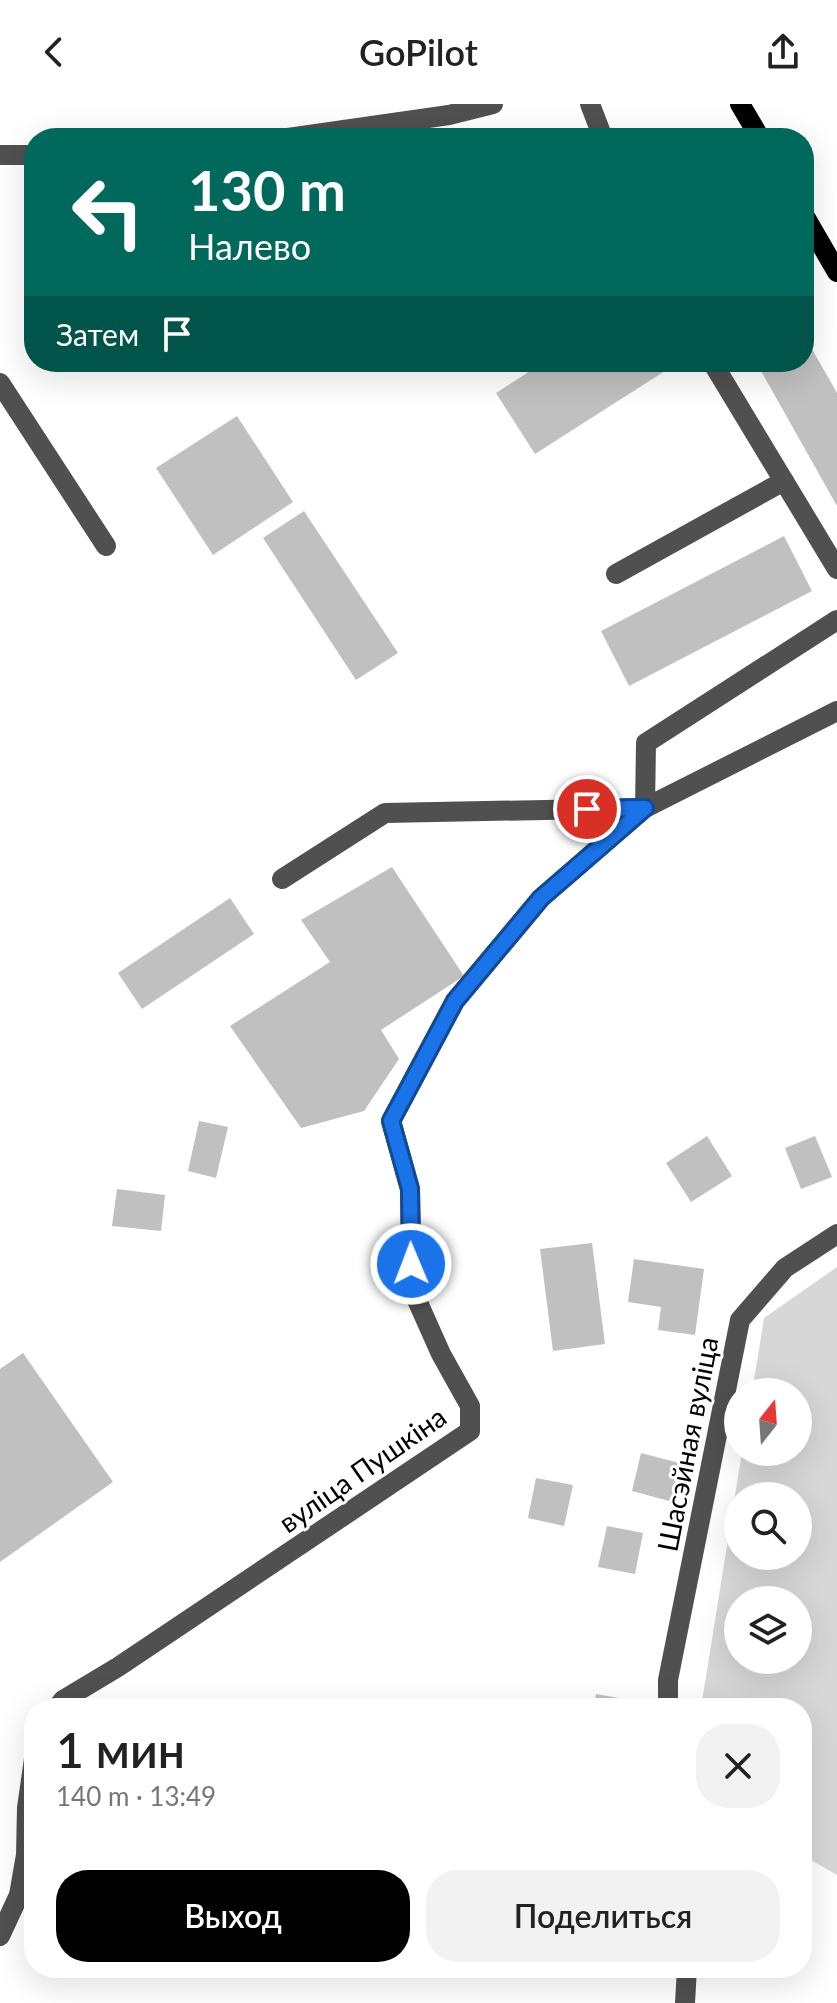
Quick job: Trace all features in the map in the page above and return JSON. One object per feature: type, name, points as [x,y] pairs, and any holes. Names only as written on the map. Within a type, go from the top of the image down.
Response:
[{"type":"main road","points":[[740,104],[754,128]]},
{"type":"main road","points":[[814,232],[837,272]]},
{"type":"street","points":[[358,128],[449,115],[493,104]]},
{"type":"street","points":[[590,104],[599,128]]},
{"type":"street","points":[[0,155],[24,155]]},
{"type":"street","points":[[718,372],[837,569]]},
{"type":"street","points":[[0,383],[106,546]]},
{"type":"street","points":[[616,574],[784,481]]},
{"type":"street","points":[[282,879],[385,813],[645,808],[646,743],[837,620]]},
{"type":"street","name":"вуліца Пушкіна","points":[[66,1698],[276,1563],[470,1431],[470,1406],[441,1354],[412,1289],[410,1189],[391,1121],[455,1001],[541,898],[645,808],[837,711]]},
{"type":"street","name":"Шасэйная вуліца","points":[[668,1698],[668,1680],[740,1320],[785,1268],[837,1234]]},
{"type":"street","points":[[0,1936],[19,1895],[24,1866]]},
{"type":"street","points":[[685,2003],[686,1978]]},
{"type":"shaded area","points":[[837,1267],[837,1875],[812,1861],[812,1698],[703,1698],[724,1564],[724,1570],[812,1570],[812,1482],[737,1482],[740,1466],[812,1466],[812,1378],[754,1378],[764,1318]]},
{"type":"building","points":[[814,353],[837,393],[837,506],[762,372],[814,372]]},
{"type":"building","points":[[529,372],[663,372],[535,454],[496,393]]},
{"type":"building","points":[[237,416],[293,502],[213,555],[156,468]]},
{"type":"building","points":[[304,511],[398,653],[356,680],[263,538]]},
{"type":"building","points":[[784,536],[812,591],[629,686],[601,631]]},
{"type":"building","points":[[392,867],[464,976],[381,1030],[399,1059],[364,1111],[301,1128],[230,1026],[330,962],[301,920]]},
{"type":"building","points":[[230,898],[254,934],[142,1009],[118,973]]},
{"type":"building","points":[[199,1121],[228,1127],[216,1178],[188,1171]]},
{"type":"building","points":[[707,1136],[732,1176],[691,1202],[666,1163]]},
{"type":"building","points":[[815,1136],[832,1177],[801,1189],[785,1148]]},
{"type":"building","points":[[117,1189],[165,1195],[161,1231],[112,1226]]},
{"type":"building","points":[[592,1243],[605,1344],[553,1351],[540,1249]]},
{"type":"building","points":[[634,1259],[704,1269],[695,1335],[658,1330],[661,1307],[628,1302]]},
{"type":"building","points":[[23,1353],[113,1482],[0,1562],[0,1369]]},
{"type":"building","points":[[641,1453],[683,1464],[673,1502],[632,1491]]},
{"type":"building","points":[[536,1478],[573,1485],[564,1526],[528,1518]]},
{"type":"building","points":[[607,1526],[643,1533],[635,1574],[598,1567]]},
{"type":"building","points":[[596,1694],[619,1698],[595,1698]]},
{"type":"route","points":[[411,1264],[410,1189],[391,1121],[455,1001],[541,898],[645,808],[587,809]]}]
